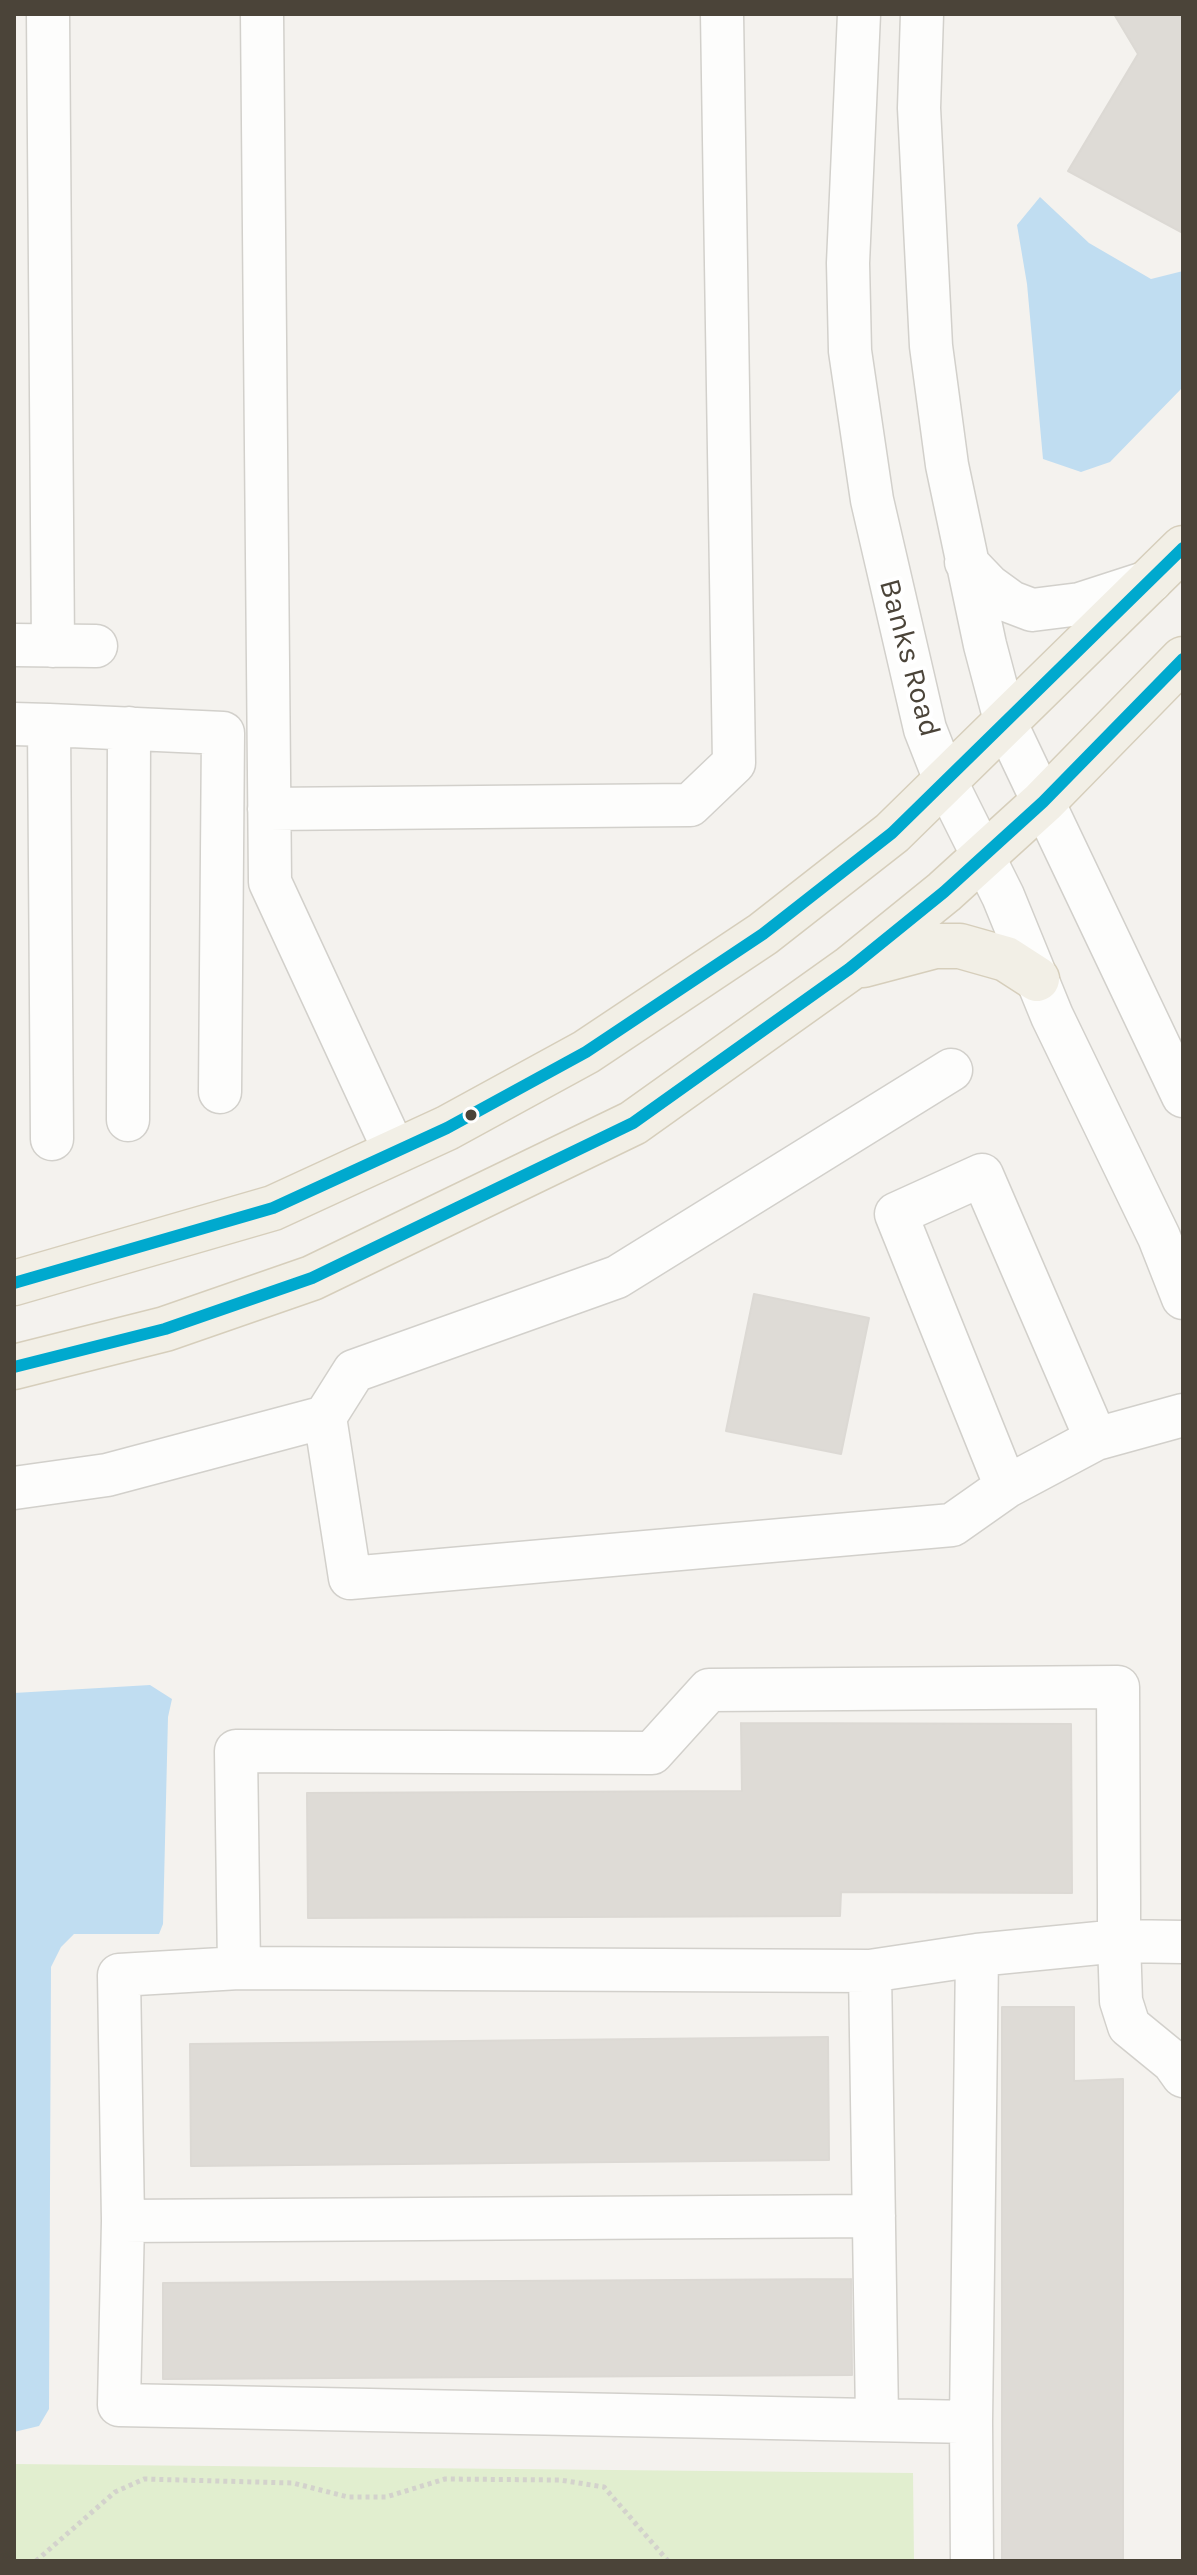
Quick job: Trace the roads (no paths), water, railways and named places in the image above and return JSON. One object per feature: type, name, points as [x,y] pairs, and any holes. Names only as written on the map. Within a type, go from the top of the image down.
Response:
[{"type":"main road","points":[[14,1283],[273,1208],[447,1128],[586,1052],[763,934],[892,833],[1183,548]]},
{"type":"main road","points":[[14,1367],[165,1329],[312,1278],[633,1123],[849,969],[1043,802],[1183,659]]},
{"type":"main road","points":[[849,969],[935,946],[960,946],[1006,959],[1037,979]]},
{"type":"street","points":[[48,14],[33,645],[96,646]]},
{"type":"street","points":[[262,14],[270,882],[395,1152]]},
{"type":"street","points":[[269,809],[690,805],[734,763],[722,14]]},
{"type":"street","name":"Banks Road","points":[[859,14],[848,263],[850,351],[888,582],[925,729],[945,780],[984,855],[1037,979],[1159,1237],[1183,1298]]},
{"type":"street","points":[[922,14],[919,108],[931,346],[947,465],[966,562],[1006,724],[1182,1093]]},
{"type":"street","points":[[966,562],[989,586],[1011,602],[1032,610],[1080,604],[1151,581]]},
{"type":"street","points":[[52,1139],[32,724],[223,733],[220,1092]]},
{"type":"street","points":[[128,1120],[129,728]]},
{"type":"street","points":[[951,1070],[617,1277],[354,1371],[325,1417],[350,1578],[952,1525],[1006,1487],[1096,1439],[1183,1415]]},
{"type":"street","points":[[1006,1487],[896,1214],[982,1175],[1096,1439]]},
{"type":"street","points":[[14,1488],[107,1475],[325,1417]]},
{"type":"street","points":[[239,1968],[236,1751],[652,1753],[709,1690],[1118,1687],[1121,2001],[1129,2026],[1150,2047],[1173,2062],[1183,2076]]},
{"type":"street","points":[[971,2422],[119,2405],[123,2221],[119,1975],[239,1968],[870,1971],[977,1955],[1119,1941],[1183,1942]]},
{"type":"street","points":[[972,2561],[977,1955]]},
{"type":"street","points":[[870,1971],[877,2418]]},
{"type":"street","points":[[123,2221],[874,2216]]},
{"type":"water","points":[[1040,197],[1089,243],[1151,279],[1183,271],[1183,387],[1110,462],[1081,472],[1043,459],[1027,284],[1017,225]]},
{"type":"water","points":[[150,1685],[172,1699],[168,1717],[163,1924],[159,1934],[74,1934],[61,1947],[51,1967],[49,2409],[39,2426],[14,2432],[14,1693]]}]
